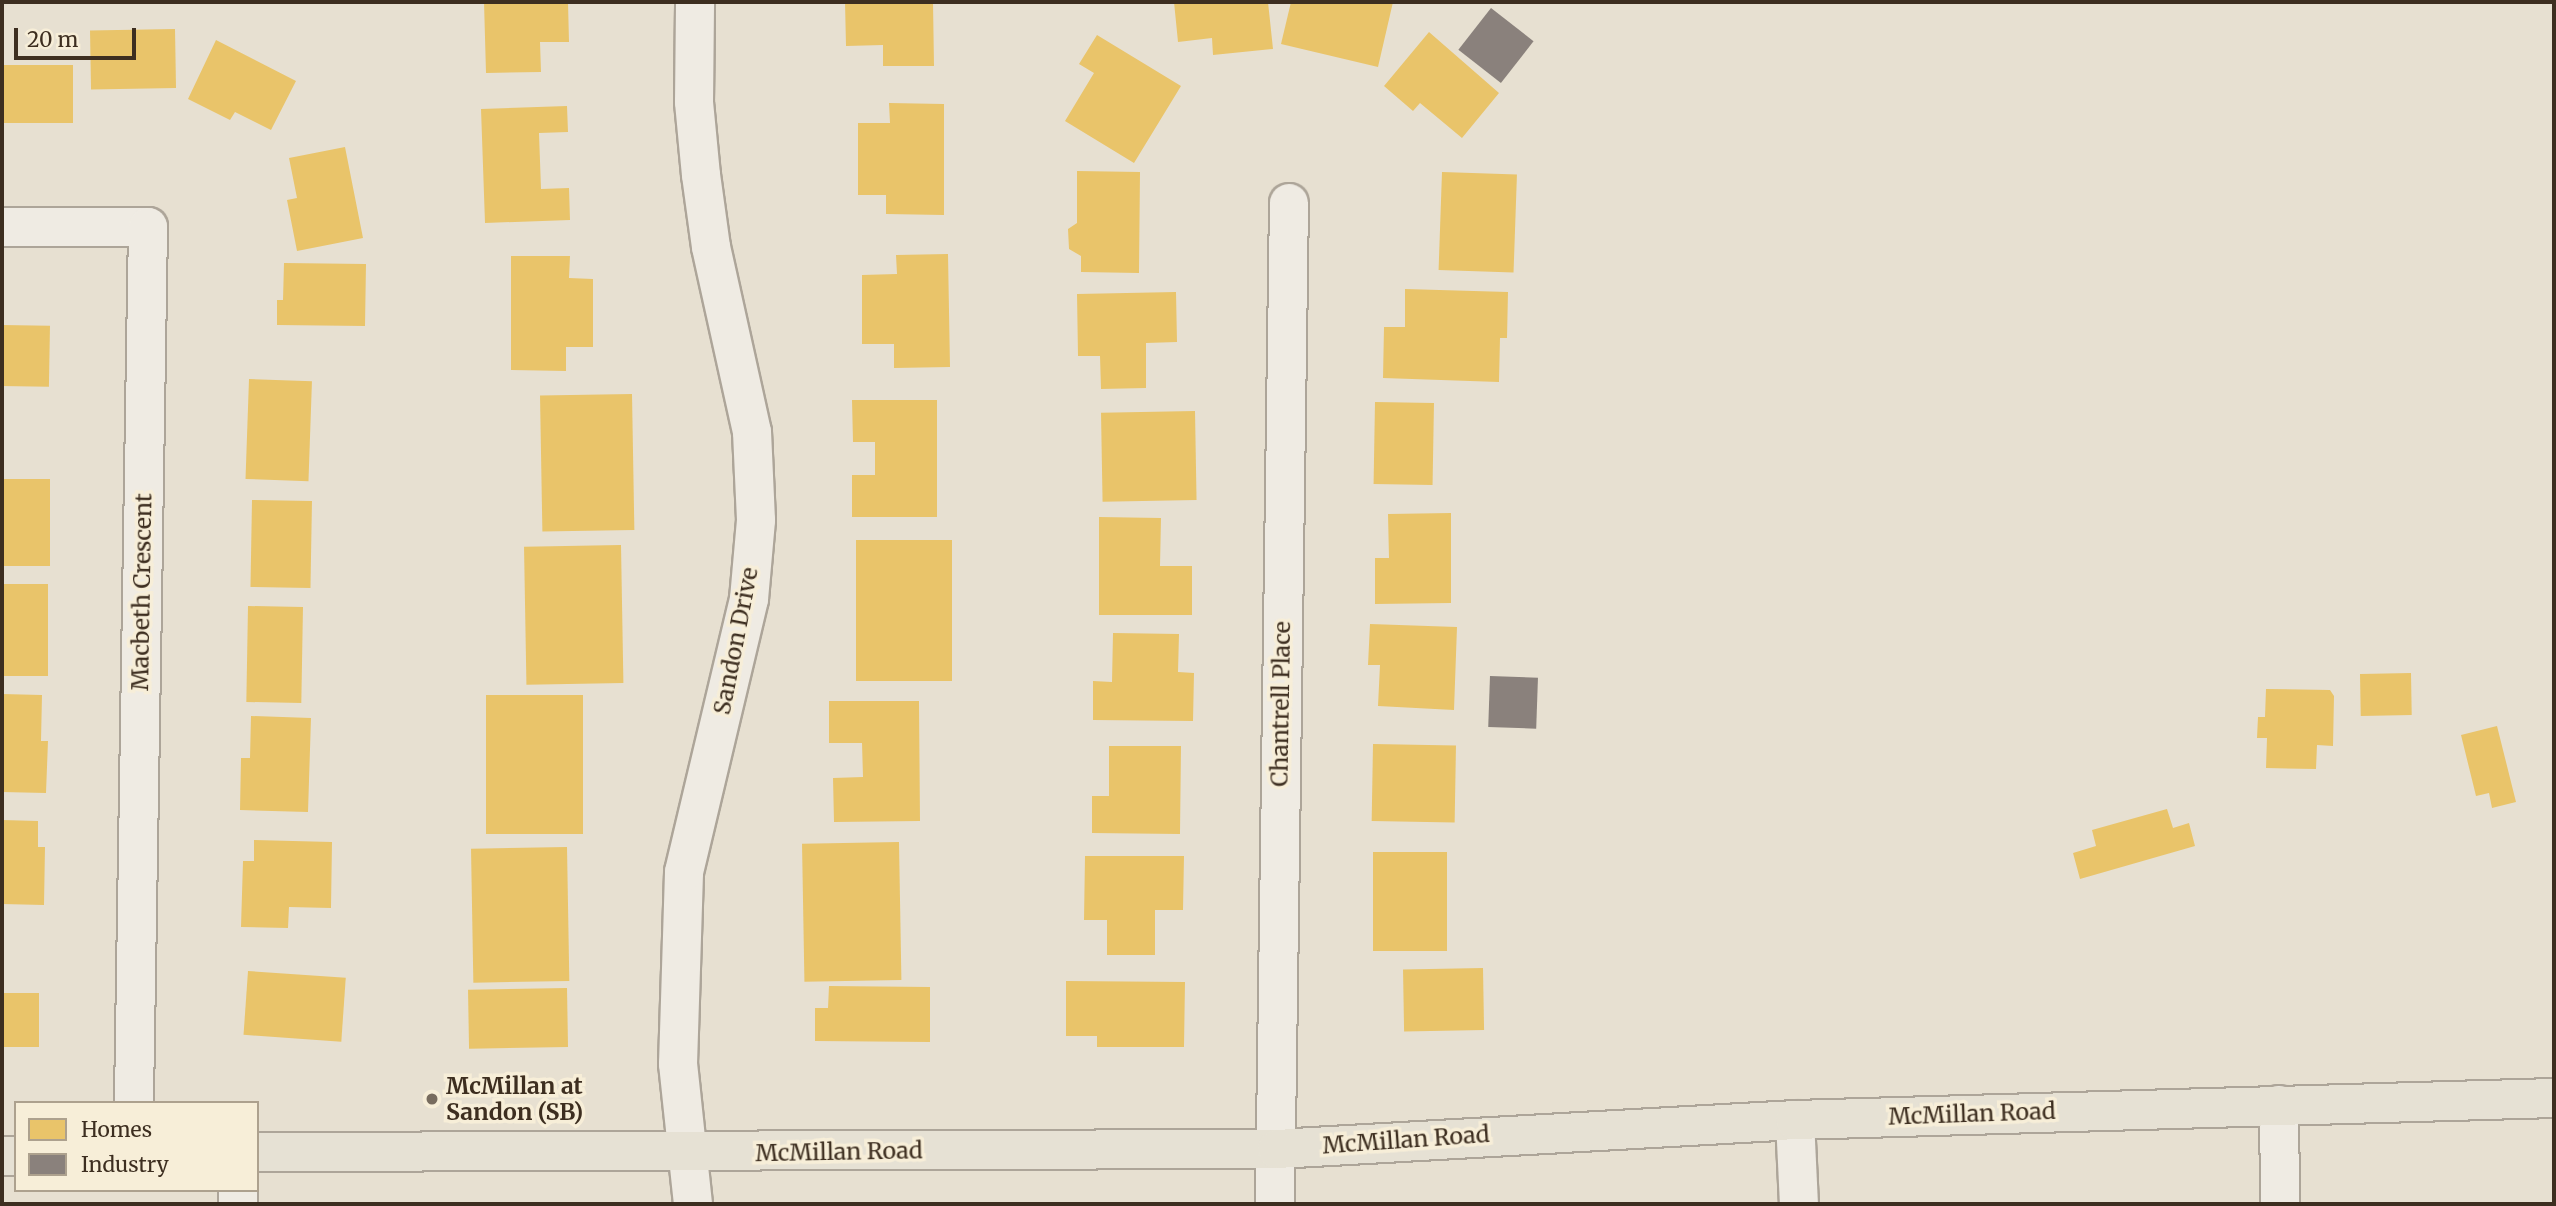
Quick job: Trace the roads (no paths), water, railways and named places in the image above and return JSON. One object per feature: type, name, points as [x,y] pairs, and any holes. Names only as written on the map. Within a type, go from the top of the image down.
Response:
[{"type":"main road","name":"McMillan Road","points":[[259,1153],[686,1154],[1277,1149],[1795,1120],[2554,1098]]},
{"type":"street","name":"Sandon Drive","points":[[693,1204],[678,1064],[684,872],[696,808],[725,708],[749,599],[756,520],[752,432],[711,247],[701,175],[694,102],[695,2]]},
{"type":"street","name":"Chantrell Place","points":[[1275,1204],[1289,203]]},
{"type":"street","name":"Macbeth Crescent","points":[[2,227],[148,227],[134,1101]]},
{"type":"street","points":[[2279,1105],[2280,1204]]},
{"type":"street","points":[[1795,1120],[1799,1204]]},
{"type":"place","name":"McMillan at Sandon (SB)","points":[[432,1099]]}]
